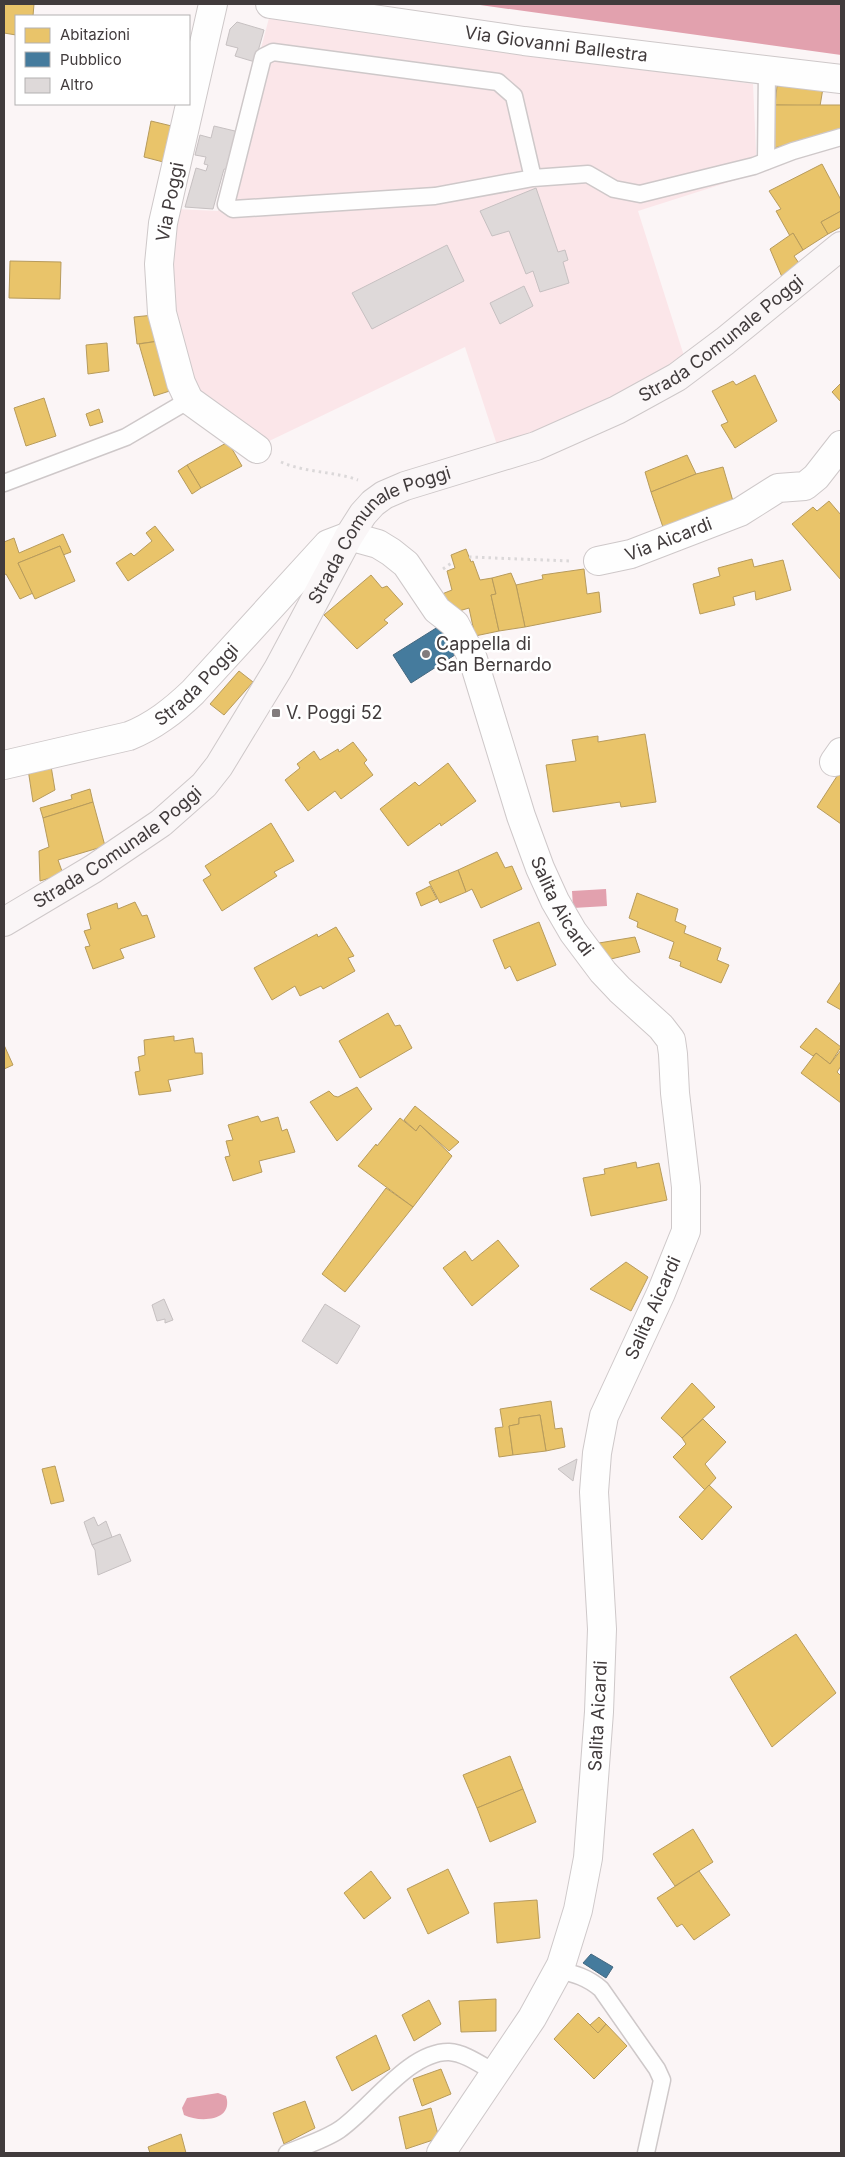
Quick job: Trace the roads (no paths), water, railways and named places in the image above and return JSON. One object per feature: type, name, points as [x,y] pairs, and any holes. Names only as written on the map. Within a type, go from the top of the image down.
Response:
[{"type":"main road","name":"Strada Comunale Poggi","points":[[4,922],[93,869],[161,823],[204,785],[219,766],[278,669],[349,536],[363,514],[384,495],[428,477],[536,446],[618,410],[677,377],[725,341],[841,246]]},
{"type":"street","name":"Via Poggi","points":[[190,105],[213,4]]},
{"type":"street","name":"Via Giovanni Ballestra","points":[[270,4],[524,40],[841,79]]},
{"type":"street","name":"Via Poggi","points":[[188,400],[181,383],[162,313],[160,246],[163,223],[190,105]]},
{"type":"street","points":[[188,400],[257,449]]},
{"type":"street","name":"Via Aicardi","points":[[598,561],[631,554],[740,512],[778,488],[805,486],[816,478],[841,445]]},
{"type":"street","name":"Strada Poggi","points":[[4,765],[129,736],[147,729],[193,692],[328,544],[349,536]]},
{"type":"street","name":"Salita Aicardi","points":[[349,536],[378,544],[406,564],[437,610],[456,624],[473,659],[521,816],[540,868],[555,901],[573,932],[603,972],[626,996],[667,1033],[673,1047],[675,1093],[686,1187],[686,1231],[661,1293],[604,1416],[597,1453],[594,1492],[602,1629],[588,1858],[578,1910],[558,1970],[532,2018],[441,2153]]},
{"type":"lane","points":[[533,178],[514,96],[498,82],[273,52],[264,57],[226,204],[234,209],[435,196],[533,178],[588,174],[614,189],[640,194],[754,166],[793,150],[841,137]]},
{"type":"lane","points":[[766,161],[767,71]]},
{"type":"lane","points":[[4,483],[126,437],[188,400]]},
{"type":"lane","points":[[558,1970],[582,1975],[590,1979],[601,1989],[657,2069],[662,2080],[646,2153]]},
{"type":"lane","points":[[287,2153],[338,2130],[413,2064],[438,2053],[450,2052],[466,2057],[494,2072]]},
{"type":"place","name":"Cappella di San Bernardo","points":[[426,654]]},
{"type":"place","name":"V. Poggi 52","points":[[276,713]]}]
